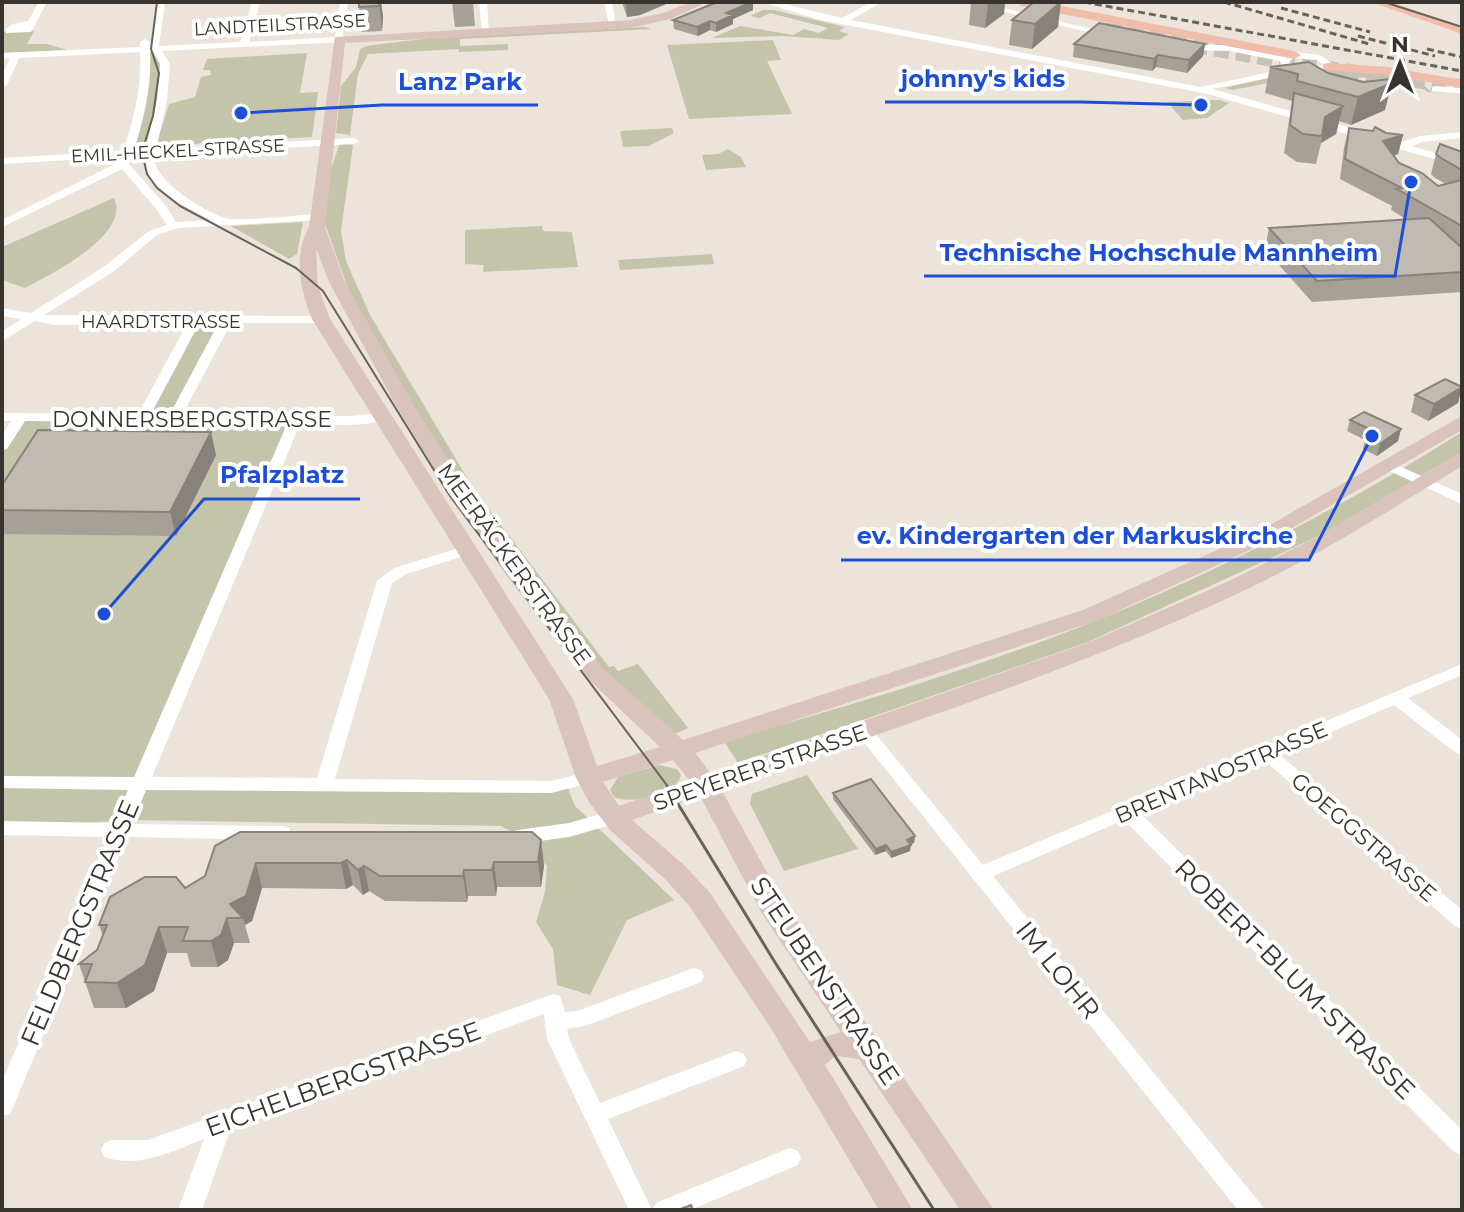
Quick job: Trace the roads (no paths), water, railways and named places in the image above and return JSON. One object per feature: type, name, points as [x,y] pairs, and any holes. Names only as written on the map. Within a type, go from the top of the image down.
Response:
[{"type":"main road","points":[[983,2],[1106,26],[1010,2]]},
{"type":"main road","points":[[1010,2],[1288,60]]},
{"type":"main road","points":[[1377,2],[1462,30]]},
{"type":"main road","points":[[1419,2],[1462,16]]},
{"type":"main road","points":[[1328,65],[1462,82]]},
{"type":"street","points":[[33,23],[43,2]]},
{"type":"street","points":[[151,2],[151,49],[165,64],[162,100],[149,151],[151,169],[189,203],[225,223]]},
{"type":"street","points":[[2,224],[126,159],[140,116],[161,2]]},
{"type":"street","points":[[244,45],[256,2]]},
{"type":"street","points":[[483,2],[486,31]]},
{"type":"street","points":[[608,2],[613,25]]},
{"type":"street","name":"LANDTEILSTRASSE","points":[[2,56],[613,25],[656,19],[701,2]]},
{"type":"street","name":"LANDTEILSTRASSE","points":[[344,39],[372,43],[646,25],[677,18],[714,2]]},
{"type":"street","points":[[766,2],[1201,90],[1404,145],[1462,164]]},
{"type":"street","points":[[789,2],[831,17]]},
{"type":"street","points":[[845,20],[878,2]]},
{"type":"street","points":[[966,2],[1125,37]]},
{"type":"street","points":[[2,337],[109,269],[153,233],[173,226],[317,222],[335,85],[346,70],[346,3]]},
{"type":"street","points":[[1170,45],[1230,48],[1288,60],[1314,56],[1328,65]]},
{"type":"street","points":[[2,85],[16,55]]},
{"type":"street","points":[[1288,60],[1299,69]]},
{"type":"street","points":[[1266,76],[1288,60]]},
{"type":"street","points":[[1201,90],[1328,65]]},
{"type":"street","points":[[1435,89],[1462,91]]},
{"type":"street","points":[[1404,145],[1420,139],[1462,135]]},
{"type":"street","name":"EMIL-HECKEL-STRASSE","points":[[2,161],[126,159],[149,151],[354,141]]},
{"type":"street","points":[[126,159],[173,226]]},
{"type":"street","name":"MEERÄCKERSTRASSE","points":[[317,222],[337,282],[441,466],[485,531],[593,671],[679,750]]},
{"type":"street","name":"MEERÄCKERSTRASSE","points":[[317,222],[310,242],[308,276],[319,315],[509,621],[561,699],[588,778]]},
{"type":"street","points":[[319,315],[333,306],[354,310]]},
{"type":"street","name":"HAARDTSTRASSE","points":[[2,312],[55,321],[225,322],[319,315]]},
{"type":"street","points":[[142,419],[194,322]]},
{"type":"street","points":[[174,419],[225,322]]},
{"type":"street","name":"DONNERSBERGSTRASSE","points":[[2,417],[367,420],[381,417]]},
{"type":"street","points":[[2,446],[20,418]]},
{"type":"street","name":"FELDBERGSTRASSE","points":[[2,1107],[295,420]]},
{"type":"street","name":"SPEYERER STRASSE","points":[[2,782],[551,787],[588,778],[837,700],[1091,615],[1264,536],[1462,422]]},
{"type":"street","name":"SPEYERER STRASSE","points":[[502,838],[546,835],[614,817],[1095,648],[1221,593],[1334,536],[1462,458]]},
{"type":"street","points":[[1390,466],[1462,500]]},
{"type":"street","points":[[324,785],[385,581],[400,571],[466,551]]},
{"type":"street","points":[[509,621],[533,628],[554,621]]},
{"type":"street","name":"BRENTANOSTRASSE","points":[[980,874],[1462,669]]},
{"type":"street","points":[[1395,697],[1462,749]]},
{"type":"street","points":[[837,700],[864,731]]},
{"type":"street","name":"IM LOHR","points":[[864,731],[1252,1210]]},
{"type":"street","name":"STEUBENSTRASSE","points":[[679,750],[707,786],[771,905],[978,1210]]},
{"type":"street","name":"GOEGGSTRASSE","points":[[1266,752],[1462,921]]},
{"type":"street","points":[[588,778],[614,817],[685,881],[737,954],[897,1210]]},
{"type":"street","name":"ROBERT-BLUM-STRASSE","points":[[1127,812],[1462,1145]]},
{"type":"street","points":[[2,828],[294,833]]},
{"type":"street","points":[[641,1210],[558,1039],[556,1021],[578,1020],[694,976]]},
{"type":"street","name":"EICHELBERGSTRASSE","points":[[112,1150],[148,1150],[553,1002],[556,1021]]},
{"type":"street","points":[[807,1065],[815,1053],[828,1045],[842,1043],[871,1050]]},
{"type":"street","points":[[593,1115],[736,1060]]},
{"type":"street","points":[[190,1210],[221,1124]]},
{"type":"street","points":[[664,1210],[790,1158]]},
{"type":"tunnel","points":[[1107,24],[1211,43]]},
{"type":"tunnel","points":[[1193,45],[1303,65],[1462,87]]},
{"type":"tram line","points":[[157,2],[151,49],[159,73],[153,116],[142,152],[147,174],[157,188],[180,206],[296,268],[323,291],[450,496],[669,788]]},
{"type":"tram line","points":[[1384,2],[1462,27]]},
{"type":"tram line","points":[[667,786],[776,964],[934,1210]]},
{"type":"railway","points":[[1084,2],[1462,71]]},
{"type":"railway","points":[[1224,2],[1369,44]]},
{"type":"railway","points":[[1281,8],[1370,32]]},
{"type":"railway","points":[[1358,36],[1435,56]]},
{"type":"railway","points":[[1427,49],[1462,57]]},
{"type":"place","name":"johnny's kids","points":[[1201,105]]},
{"type":"place","name":"Lanz Park","points":[[241,113]]},
{"type":"place","name":"Technische Hochschule Mannheim","points":[[1411,182]]},
{"type":"place","name":"ev. Kindergarten der Markuskirche","points":[[1372,436]]},
{"type":"place","name":"Pfalzplatz","points":[[104,614]]}]
